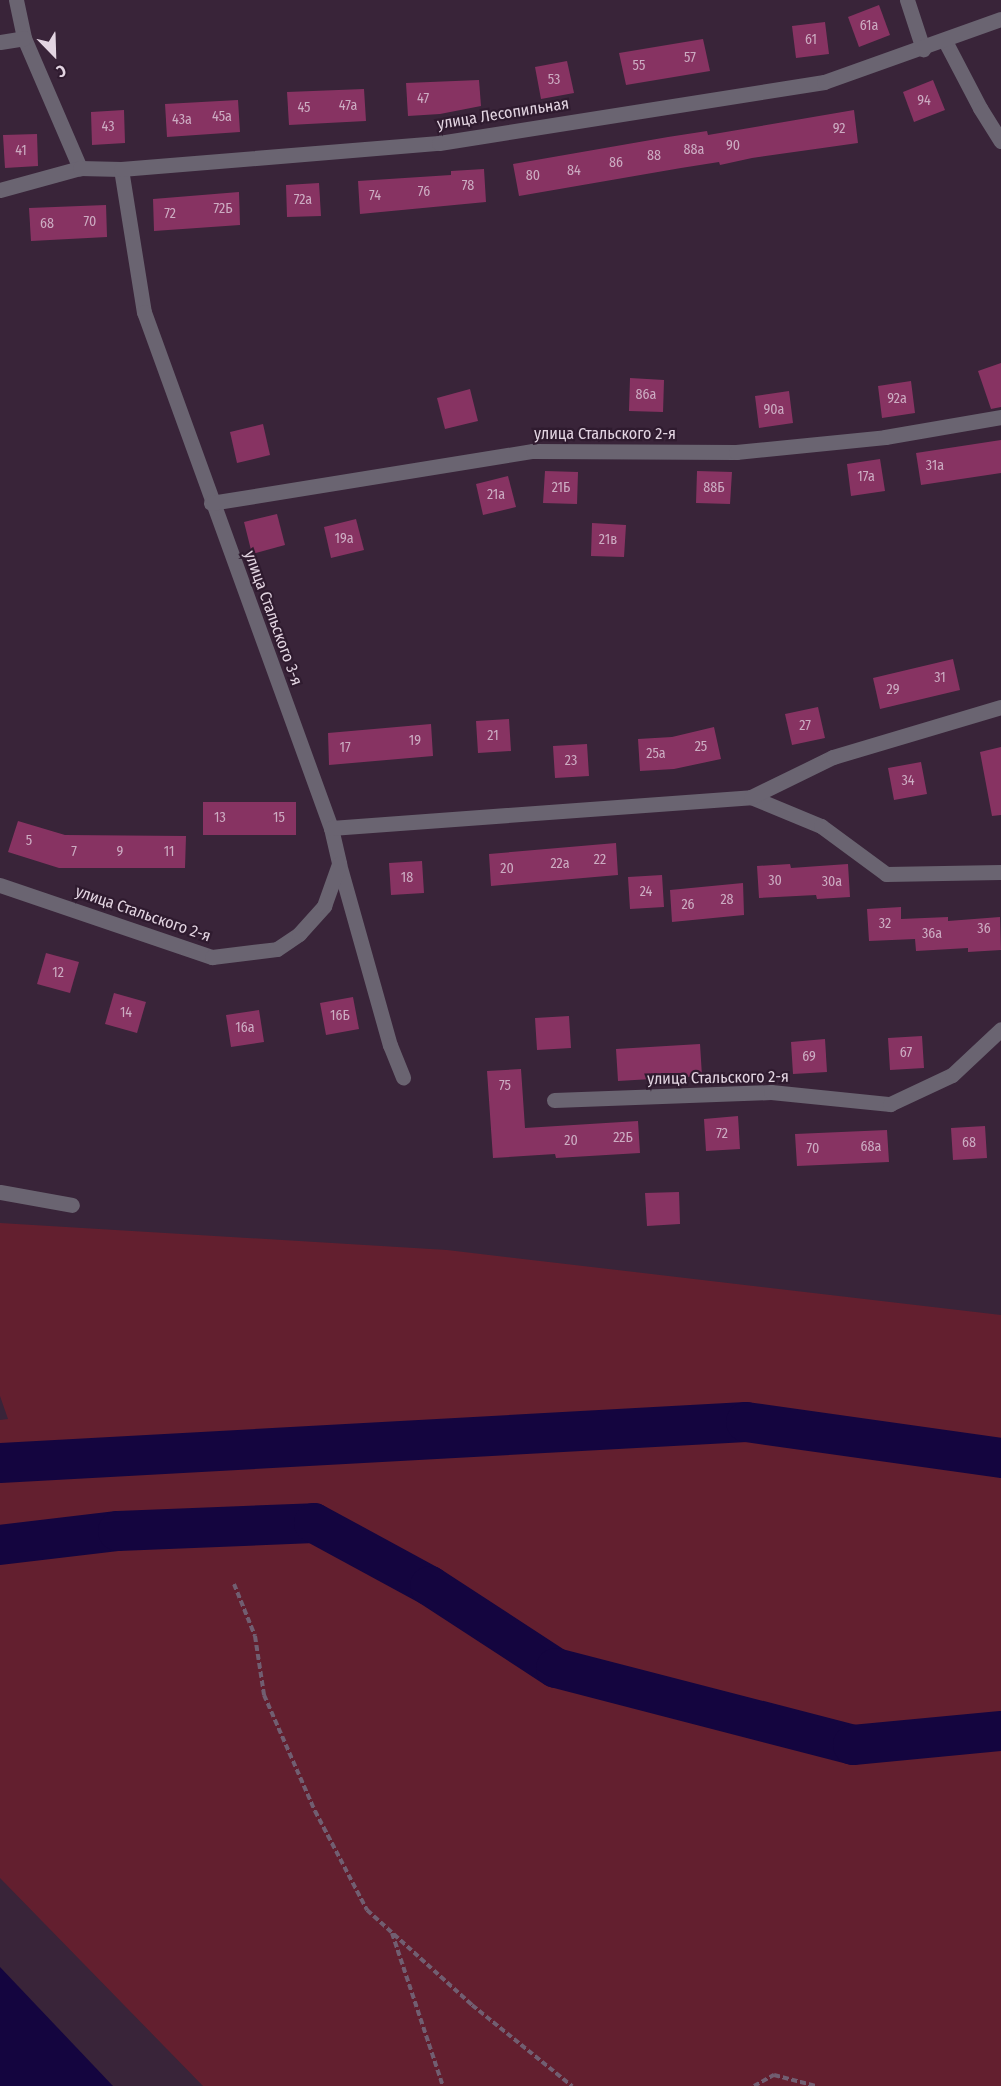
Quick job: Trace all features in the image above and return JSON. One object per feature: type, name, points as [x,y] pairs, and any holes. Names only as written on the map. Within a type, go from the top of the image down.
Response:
[{"type":"street","points":[[16,0],[24,38],[80,168]]},
{"type":"street","points":[[908,0],[923,49]]},
{"type":"street","name":"улица Лесопильная","points":[[0,190],[80,168],[121,169],[439,143],[824,82],[1001,20]]},
{"type":"street","points":[[0,42],[24,38]]},
{"type":"street","points":[[945,41],[980,108],[1001,141]]},
{"type":"street","name":"улица Стальского 3-я","points":[[121,169],[144,312],[331,828],[390,1045],[404,1077]]},
{"type":"street","name":"улица Стальского 2-я","points":[[212,503],[533,451],[736,452],[885,437],[1001,417]]},
{"type":"street","points":[[331,828],[751,797],[833,757],[1001,707]]},
{"type":"street","points":[[751,797],[821,826],[885,874],[1001,872]]},
{"type":"street","name":"улица Стальского 2-я","points":[[0,885],[212,957],[277,949],[299,934],[324,906],[339,864]]},
{"type":"street","name":"улица Стальского 2-я","points":[[554,1100],[771,1092],[890,1104],[952,1075],[1001,1029]]},
{"type":"street","points":[[0,1192],[72,1205]]},
{"type":"path","points":[[234,1584],[255,1636],[264,1695],[315,1811],[367,1910],[472,2005],[572,2086]]},
{"type":"path","points":[[392,1932],[443,2086]]},
{"type":"path","points":[[754,2086],[774,2075],[816,2086]]},
{"type":"shaded area","points":[[0,1223],[447,1250],[1001,1315],[1001,2086],[203,2086],[0,1878],[0,1420],[8,1419],[0,1396]]},
{"type":"shaded area","points":[[0,1967],[113,2086],[0,2086]]},
{"type":"building","points":[[879,5],[890,35],[859,47],[848,17]]},
{"type":"building","points":[[825,22],[829,54],[796,58],[792,26]]},
{"type":"building","points":[[703,39],[710,71],[626,85],[619,53]]},
{"type":"building","points":[[567,61],[574,93],[541,99],[535,67]]},
{"type":"building","points":[[479,80],[481,106],[440,114],[408,116],[406,83]]},
{"type":"building","points":[[933,80],[945,110],[914,122],[903,92]]},
{"type":"building","points":[[364,89],[366,121],[289,125],[287,92]]},
{"type":"building","points":[[238,100],[240,132],[167,137],[165,104]]},
{"type":"building","points":[[124,110],[125,143],[92,145],[91,112]]},
{"type":"building","points":[[854,110],[858,143],[752,158],[720,165],[719,162],[519,196],[513,164],[668,137],[707,131],[708,135]]},
{"type":"building","points":[[37,134],[38,166],[5,168],[3,135]]},
{"type":"building","points":[[484,169],[486,202],[360,214],[358,181],[451,175],[451,171]]},
{"type":"building","points":[[319,183],[321,216],[287,217],[286,185]]},
{"type":"building","points":[[239,192],[240,225],[154,231],[153,199]]},
{"type":"building","points":[[106,205],[107,237],[31,241],[29,208]]},
{"type":"building","points":[[1001,363],[1001,407],[991,409],[978,371]]},
{"type":"building","points":[[630,378],[664,380],[663,412],[629,411]]},
{"type":"building","points":[[911,381],[915,413],[882,418],[878,386]]},
{"type":"building","points":[[470,389],[478,421],[445,429],[437,398]]},
{"type":"building","points":[[789,391],[793,423],[759,428],[755,396]]},
{"type":"building","points":[[263,424],[270,455],[237,463],[230,432]]},
{"type":"building","points":[[1001,440],[1001,473],[921,485],[916,453]]},
{"type":"building","points":[[880,459],[885,491],[851,496],[847,464]]},
{"type":"building","points":[[545,471],[578,472],[577,504],[543,503]]},
{"type":"building","points":[[697,471],[732,472],[730,504],[696,503]]},
{"type":"building","points":[[508,476],[516,507],[483,515],[476,484]]},
{"type":"building","points":[[277,514],[285,545],[252,554],[244,522]]},
{"type":"building","points":[[356,519],[364,550],[331,558],[324,527]]},
{"type":"building","points":[[592,523],[626,525],[624,557],[591,556]]},
{"type":"building","points":[[953,659],[960,690],[880,709],[873,678]]},
{"type":"building","points":[[818,707],[825,738],[792,745],[785,714]]},
{"type":"building","points":[[509,719],[511,751],[478,753],[476,721]]},
{"type":"building","points":[[431,724],[433,756],[329,765],[328,733]]},
{"type":"building","points":[[714,727],[721,759],[674,769],[640,771],[638,739],[672,737]]},
{"type":"building","points":[[587,744],[589,776],[555,778],[553,746]]},
{"type":"building","points":[[1001,747],[1001,815],[992,816],[980,752]]},
{"type":"building","points":[[921,762],[927,794],[894,800],[888,768]]},
{"type":"building","points":[[203,802],[296,802],[296,835],[203,835]]},
{"type":"building","points":[[18,821],[65,835],[186,836],[185,868],[59,868],[8,852]]},
{"type":"building","points":[[616,843],[618,875],[491,886],[489,854]]},
{"type":"building","points":[[422,861],[424,893],[391,895],[389,863]]},
{"type":"building","points":[[790,864],[791,868],[848,864],[850,897],[817,899],[816,895],[759,898],[757,866]]},
{"type":"building","points":[[662,875],[664,907],[630,909],[628,877]]},
{"type":"building","points":[[743,883],[744,915],[672,922],[670,890]]},
{"type":"building","points":[[901,907],[901,919],[948,917],[948,921],[1000,917],[1001,950],[968,952],[968,948],[916,951],[915,939],[869,941],[867,909]]},
{"type":"building","points":[[46,953],[79,962],[70,993],[37,984]]},
{"type":"building","points":[[114,993],[146,1002],[137,1033],[105,1024]]},
{"type":"building","points":[[353,997],[359,1029],[326,1035],[320,1003]]},
{"type":"building","points":[[259,1010],[264,1042],[231,1047],[226,1015]]},
{"type":"building","points":[[569,1016],[571,1048],[537,1050],[535,1018]]},
{"type":"building","points":[[922,1036],[924,1068],[890,1070],[888,1038]]},
{"type":"building","points":[[825,1039],[827,1072],[793,1074],[791,1042]]},
{"type":"building","points":[[700,1044],[702,1076],[618,1081],[616,1049]]},
{"type":"building","points":[[521,1069],[525,1128],[638,1121],[640,1153],[556,1158],[555,1154],[493,1158],[487,1071]]},
{"type":"building","points":[[738,1116],[740,1149],[706,1151],[704,1119]]},
{"type":"building","points":[[985,1126],[987,1158],[953,1160],[951,1128]]},
{"type":"building","points":[[887,1130],[889,1162],[797,1166],[795,1134]]},
{"type":"building","points":[[679,1192],[680,1224],[647,1226],[645,1193]]},
{"type":"waterway","points":[[0,1463],[746,1422],[1001,1458]]},
{"type":"waterway","points":[[0,1545],[118,1531],[314,1523],[430,1586],[556,1668],[853,1745],[1001,1731]]}]
